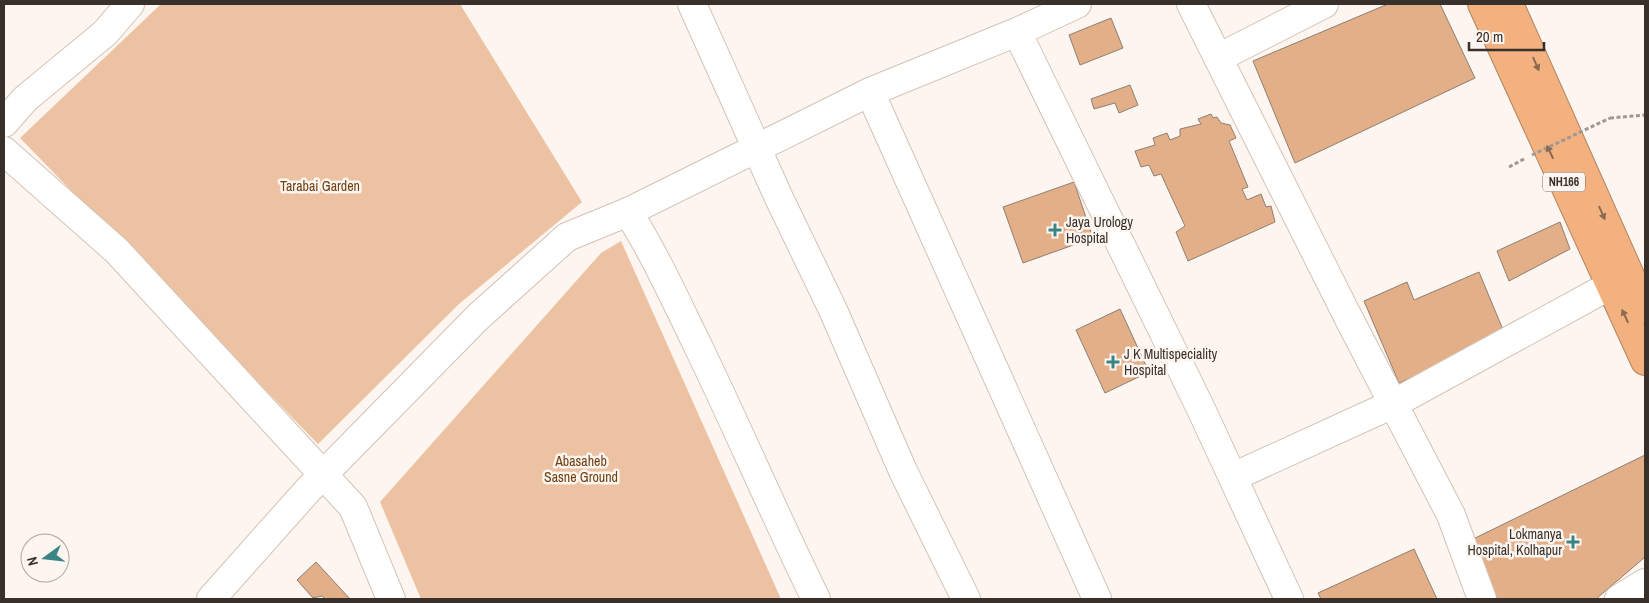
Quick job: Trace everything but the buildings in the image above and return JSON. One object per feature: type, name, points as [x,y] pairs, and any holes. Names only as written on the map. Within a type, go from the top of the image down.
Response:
[{"type":"highway","name":"NH166","points":[[1482,4],[1645,361]]},
{"type":"highway","name":"NH166","points":[[1509,4],[1645,309]]},
{"type":"street","points":[[4,123],[25,99],[104,33],[130,4]]},
{"type":"street","points":[[692,4],[756,147],[833,310],[903,471],[966,599]]},
{"type":"street","points":[[211,599],[323,476],[478,316],[567,237],[628,212],[870,92],[1017,32],[1077,4]]},
{"type":"street","points":[[1191,4],[1450,514],[1473,596]]},
{"type":"street","points":[[1218,58],[1324,4]]},
{"type":"street","points":[[1017,32],[1233,478],[1289,599]]},
{"type":"street","points":[[870,92],[1097,599]]},
{"type":"street","points":[[4,151],[117,251],[353,508],[391,599]]},
{"type":"street","points":[[628,212],[652,250],[741,434],[782,530],[816,599]]},
{"type":"street","points":[[1233,478],[1393,404],[1611,285]]},
{"type":"street","points":[[1619,599],[1645,583]]},
{"type":"path","points":[[1509,167],[1610,118],[1645,115]]},
{"type":"green space","name":"Tarabai Garden","points":[[161,4],[460,4],[582,202],[459,304],[318,444],[20,138]]},
{"type":"green space","name":"Abasaheb Sasne Ground","points":[[621,241],[781,599],[421,599],[380,502],[601,253]]},
{"type":"place","name":"Jaya Urology Hospital","points":[[1055,230]]},
{"type":"place","name":"J K Multispeciality Hospital","points":[[1113,362]]},
{"type":"place","name":"Lokmanya Hospital, Kolhapur","points":[[1573,542]]}]
